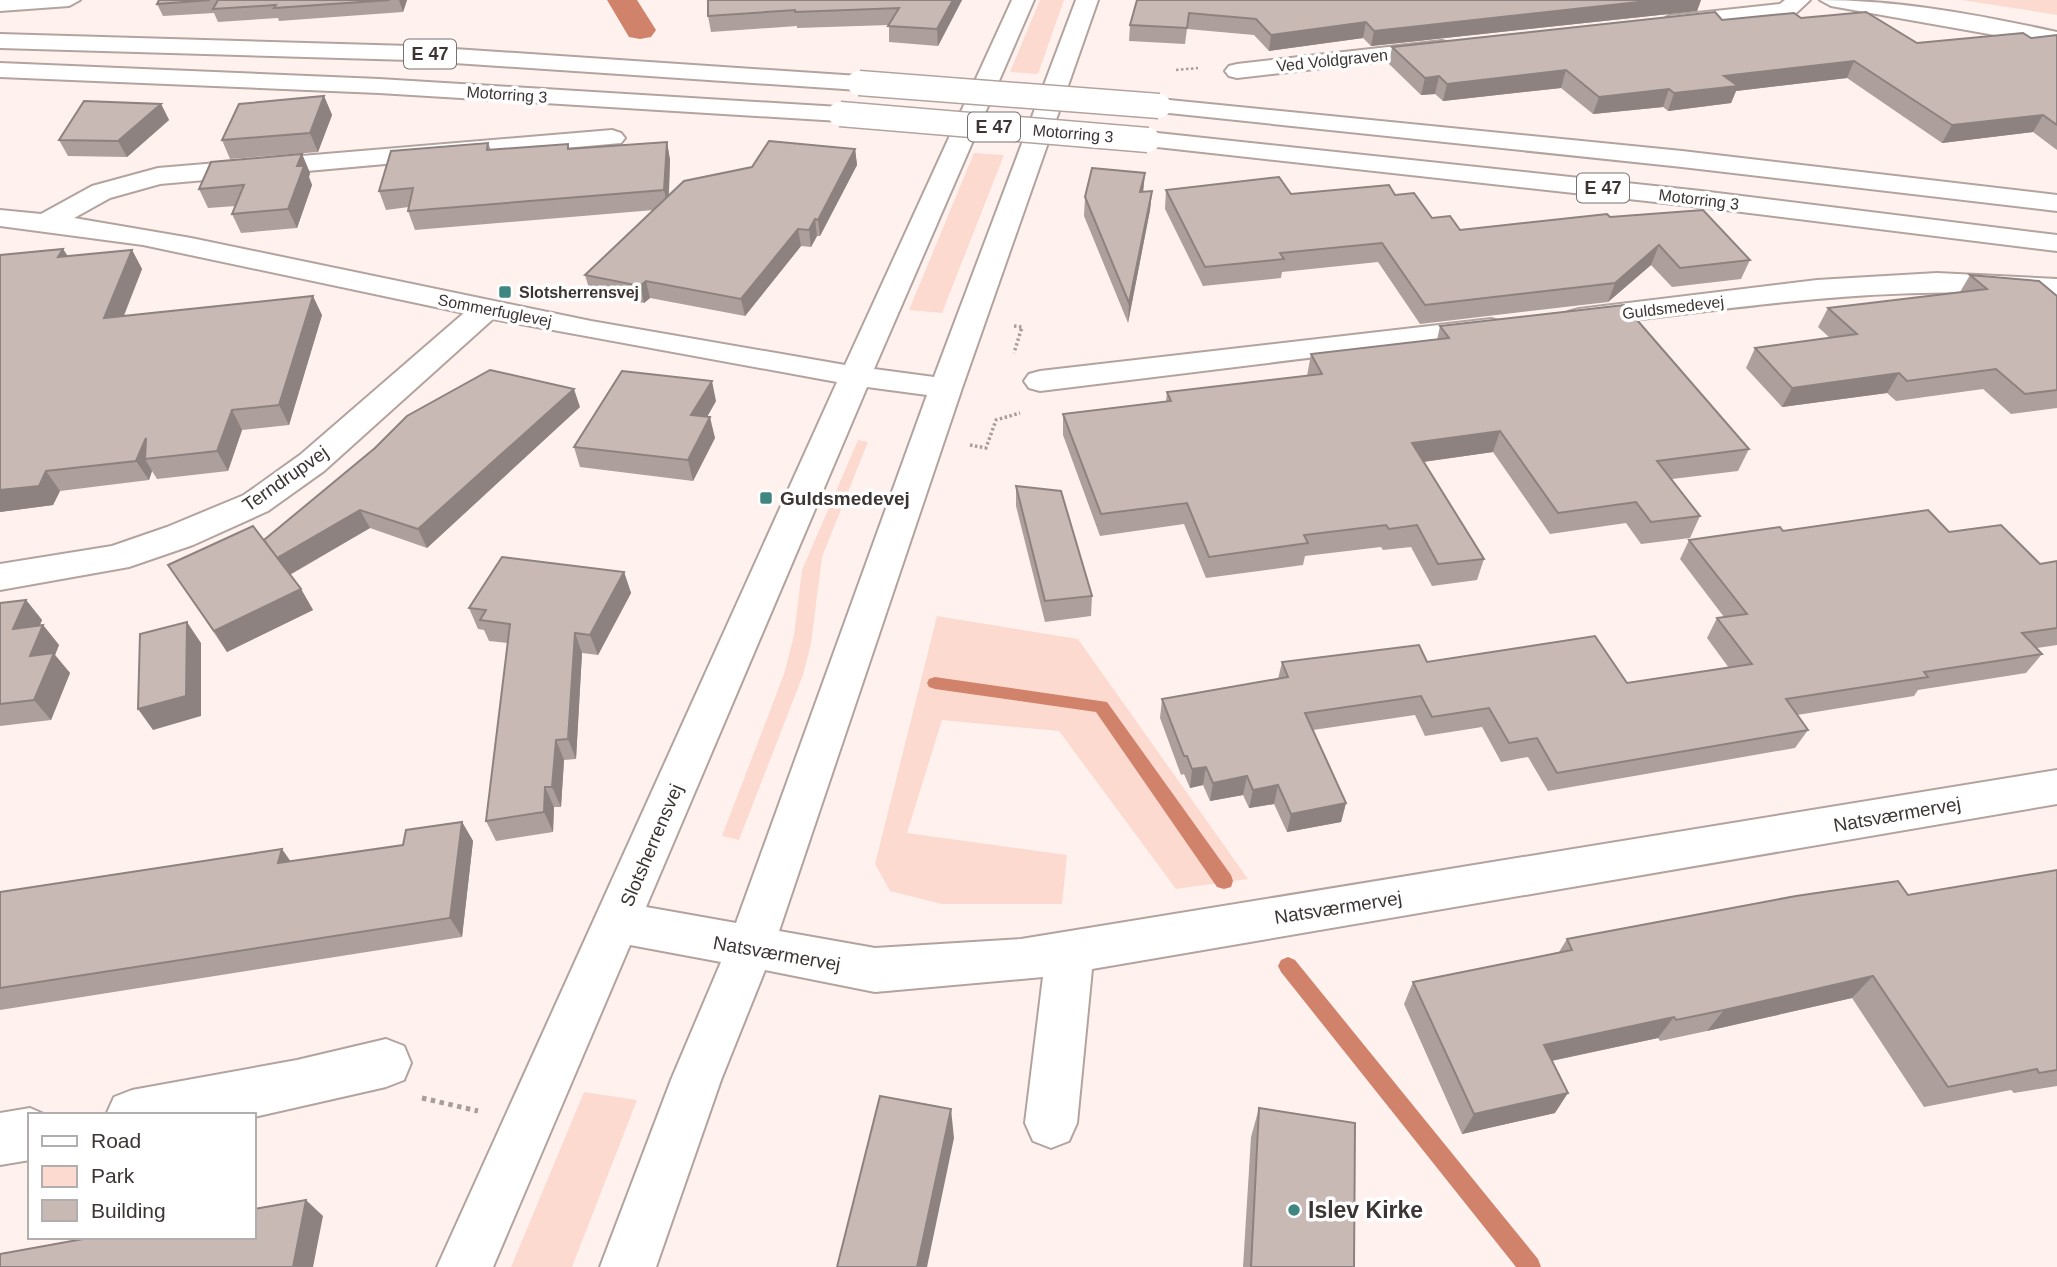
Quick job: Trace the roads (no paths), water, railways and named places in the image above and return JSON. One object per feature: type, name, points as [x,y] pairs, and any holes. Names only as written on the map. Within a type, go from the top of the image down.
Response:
[{"type":"main road","points":[[0,5],[69,0]]},
{"type":"main road","name":"Slotsherrensvej","points":[[465,1267],[618,922],[852,377],[1023,0]]},
{"type":"main road","points":[[628,1267],[695,1080],[750,948],[946,388],[1087,0]]},
{"type":"main road","points":[[1643,25],[1786,10],[1799,0]]},
{"type":"main road","points":[[1831,0],[2057,39]]},
{"type":"main road","name":"Motorring 3","points":[[0,41],[410,53],[1158,106],[1682,159],[2057,203]]},
{"type":"main road","name":"Ved Voldgraven","points":[[1237,71],[1463,45]]},
{"type":"main road","name":"Motorring 3","points":[[0,70],[379,86],[840,114],[1148,140],[1701,199],[2057,243]]},
{"type":"main road","points":[[46,222],[101,191],[158,176],[612,138]]},
{"type":"main road","name":"Sommerfuglevej","points":[[0,218],[139,236],[487,309],[852,377],[946,388]]},
{"type":"main road","name":"Guldsmedevej","points":[[1553,321],[1893,281],[2020,283],[2057,288]]},
{"type":"main road","name":"Terndrupvej","points":[[0,577],[116,558],[180,536],[256,503],[312,463],[487,309]]},
{"type":"main road","points":[[1040,381],[1513,326]]},
{"type":"main road","name":"Natsværmervej","points":[[618,922],[875,970],[1021,960],[2057,787]]},
{"type":"main road","points":[[1051,1123],[1070,952]]},
{"type":"main road","points":[[143,1113],[297,1084],[386,1063]]},
{"type":"main road","points":[[0,1139],[28,1134]]},
{"type":"waterway","points":[[622,0],[640,30]]},
{"type":"waterway","points":[[935,683],[1101,706],[1224,881]]},
{"type":"waterway","points":[[1288,966],[1530,1267]]},
{"type":"place","name":"Slotsherrensvej","points":[[505,292]]},
{"type":"place","name":"Guldsmedevej","points":[[766,498]]},
{"type":"place","name":"Islev Kirke","points":[[1294,1210]]}]
